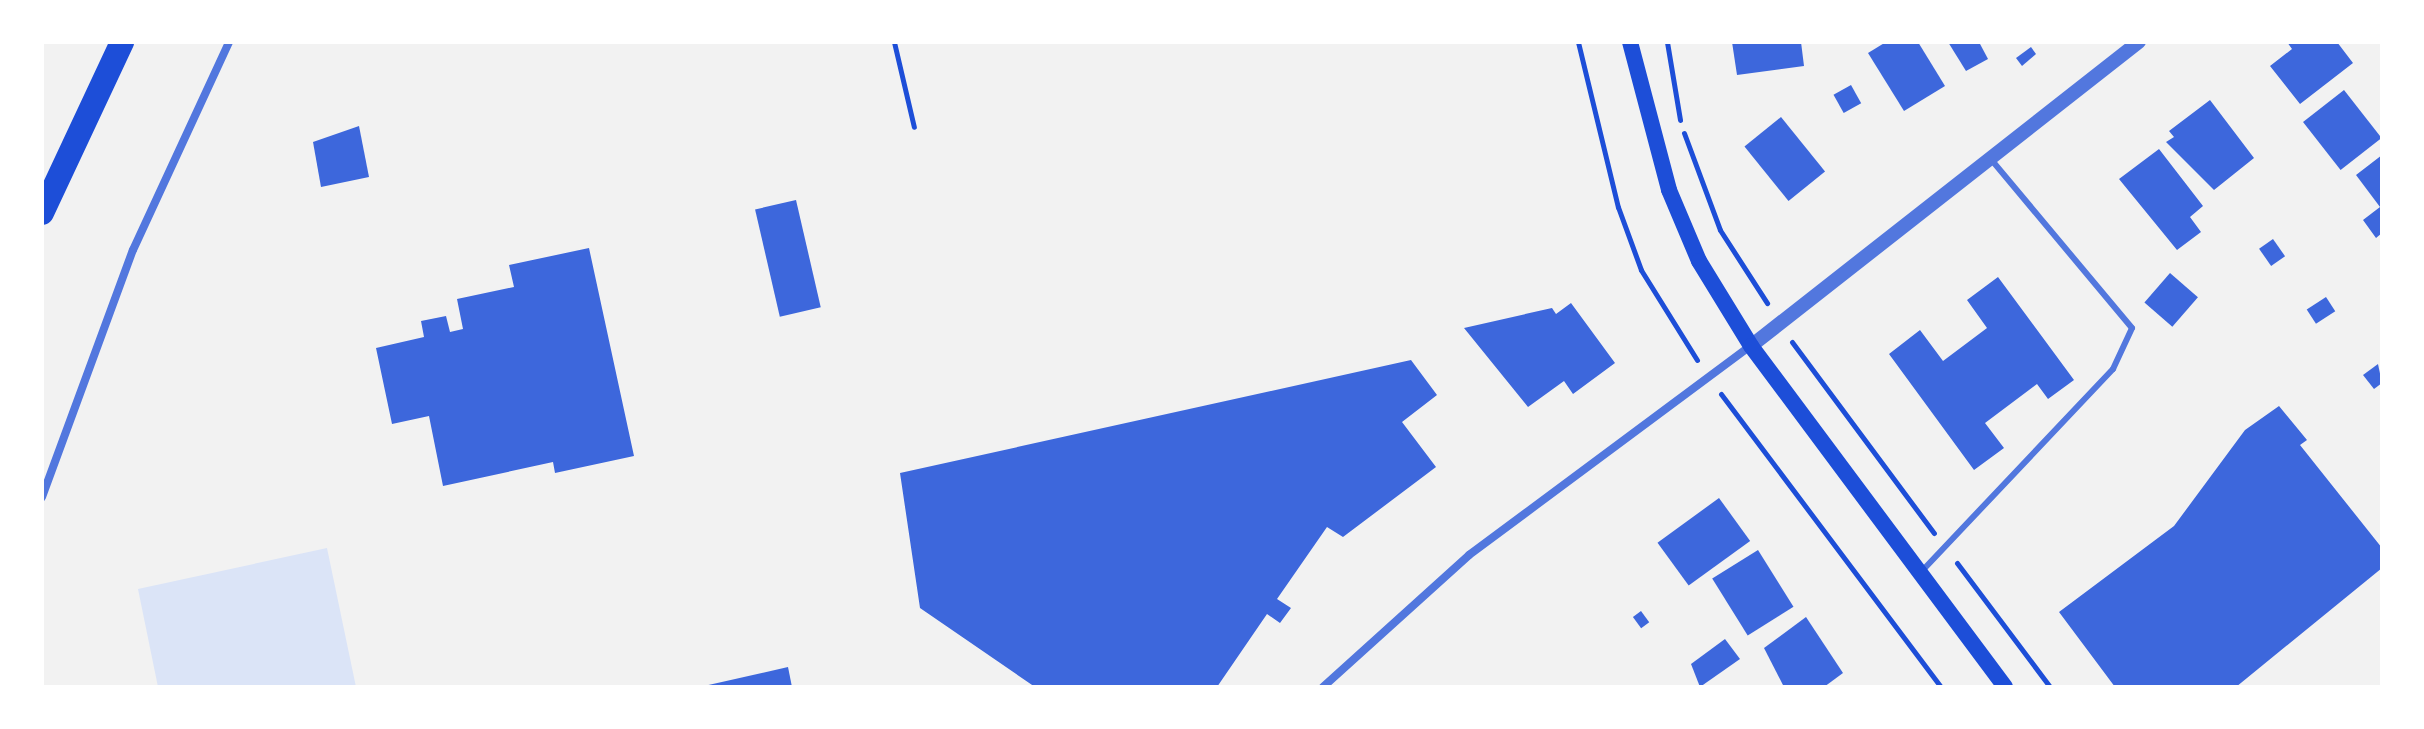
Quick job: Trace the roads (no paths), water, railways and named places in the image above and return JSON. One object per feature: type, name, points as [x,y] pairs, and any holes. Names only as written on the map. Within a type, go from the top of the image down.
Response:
[{"type":"highway","points":[[42,213],[122,42]]},
{"type":"main road","points":[[1630,42],[1669,190],[1699,261],[1751,346],[2005,687]]},
{"type":"street","points":[[42,497],[133,250],[229,42]]},
{"type":"street","points":[[1323,687],[1469,555],[1751,346],[2139,42]]},
{"type":"lane","points":[[1920,573],[2113,369],[2132,328],[1990,158]]}]
